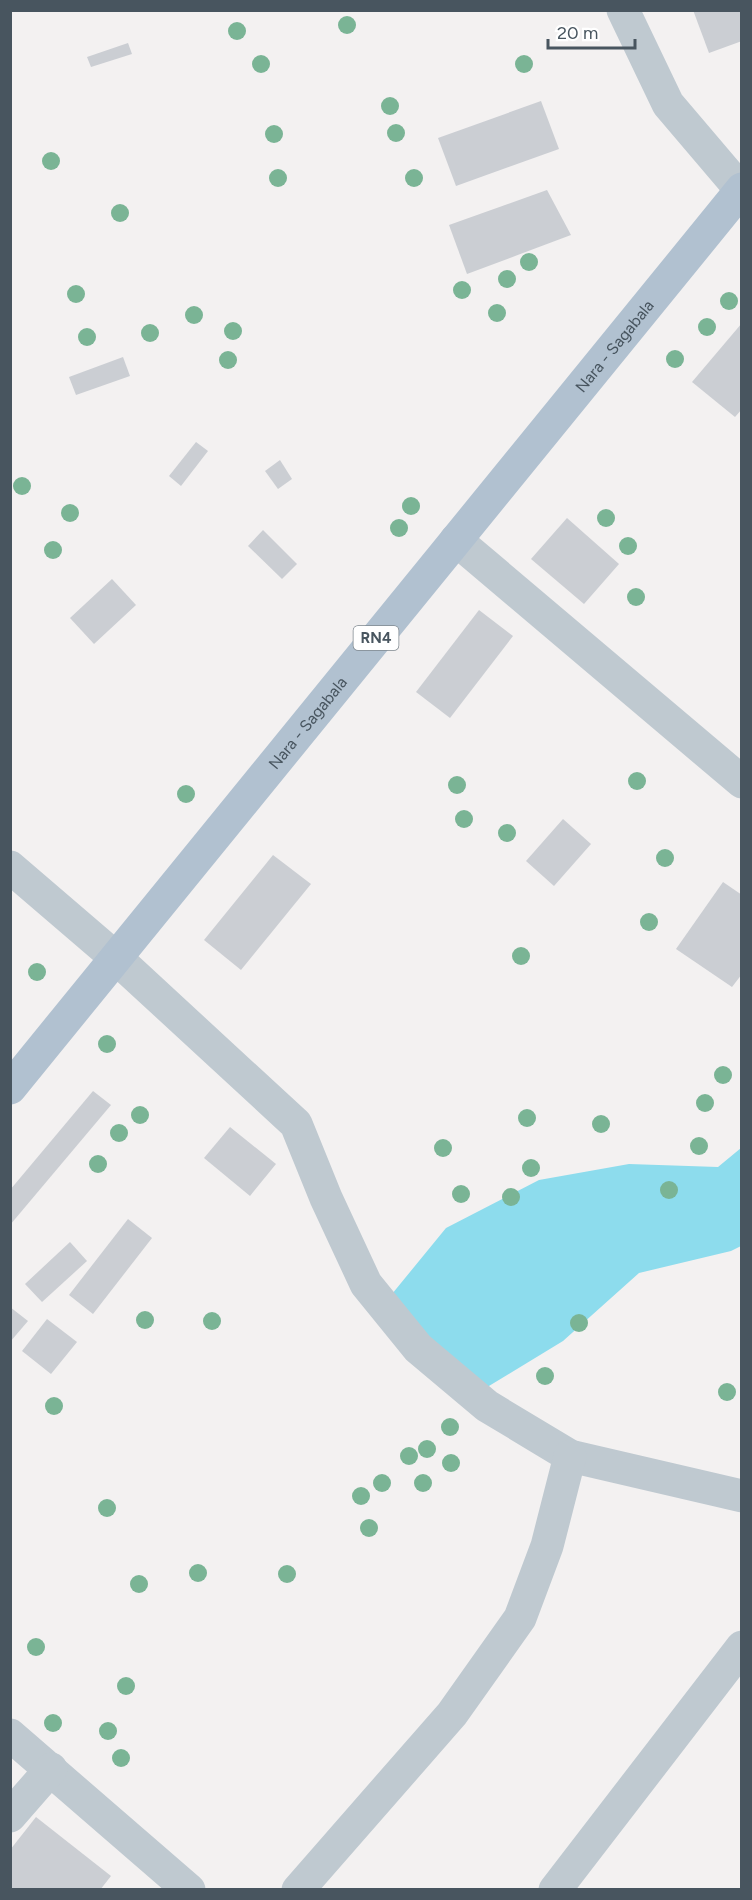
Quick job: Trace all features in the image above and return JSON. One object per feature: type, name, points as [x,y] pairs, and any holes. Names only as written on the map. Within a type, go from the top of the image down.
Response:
[{"type":"main road","name":"Nara - Sagabala","points":[[10,1088],[741,190]]},
{"type":"street","points":[[623,10],[668,104],[741,190]]},
{"type":"street","points":[[456,540],[741,782]]},
{"type":"street","points":[[10,867],[116,958],[296,1124],[366,1284],[418,1348],[487,1406],[570,1456],[741,1496]]},
{"type":"street","points":[[298,1890],[452,1714],[520,1618],[547,1546],[570,1456]]},
{"type":"street","points":[[555,1890],[741,1647]]},
{"type":"street","points":[[10,1735],[189,1890]]},
{"type":"street","points":[[10,1816],[51,1769]]},
{"type":"water","points":[[741,1148],[741,1246],[731,1251],[639,1273],[563,1341],[484,1389],[420,1332],[392,1294],[446,1228],[539,1180],[629,1164],[718,1167]]},
{"type":"building","points":[[693,10],[742,10],[742,41],[709,53]]},
{"type":"building","points":[[128,43],[132,54],[91,67],[87,57]]},
{"type":"building","points":[[541,101],[559,149],[456,186],[438,138]]},
{"type":"building","points":[[547,190],[571,235],[467,274],[449,225]]},
{"type":"building","points":[[742,323],[742,409],[735,417],[692,382]]},
{"type":"building","points":[[123,357],[130,376],[76,395],[69,377]]},
{"type":"building","points":[[196,442],[208,451],[181,486],[169,476]]},
{"type":"building","points":[[280,460],[292,479],[278,489],[265,471]]},
{"type":"building","points":[[567,518],[619,564],[584,604],[531,559]]},
{"type":"building","points":[[263,530],[297,564],[282,579],[248,546]]},
{"type":"building","points":[[112,579],[136,605],[94,644],[70,618]]},
{"type":"building","points":[[479,610],[513,636],[450,718],[416,692]]},
{"type":"building","points":[[563,819],[591,844],[554,886],[526,861]]},
{"type":"building","points":[[273,855],[311,884],[241,970],[204,940]]},
{"type":"building","points":[[723,882],[742,895],[742,974],[732,987],[676,949]]},
{"type":"building","points":[[93,1091],[111,1105],[10,1225],[10,1190]]},
{"type":"building","points":[[230,1127],[276,1164],[250,1196],[204,1158]]},
{"type":"building","points":[[128,1219],[152,1238],[93,1314],[69,1295]]},
{"type":"building","points":[[70,1242],[87,1261],[42,1302],[25,1284]]},
{"type":"building","points":[[10,1307],[28,1321],[10,1342]]},
{"type":"building","points":[[47,1319],[77,1342],[51,1374],[22,1351]]},
{"type":"building","points":[[36,1817],[111,1876],[100,1890],[10,1890],[10,1850]]}]
